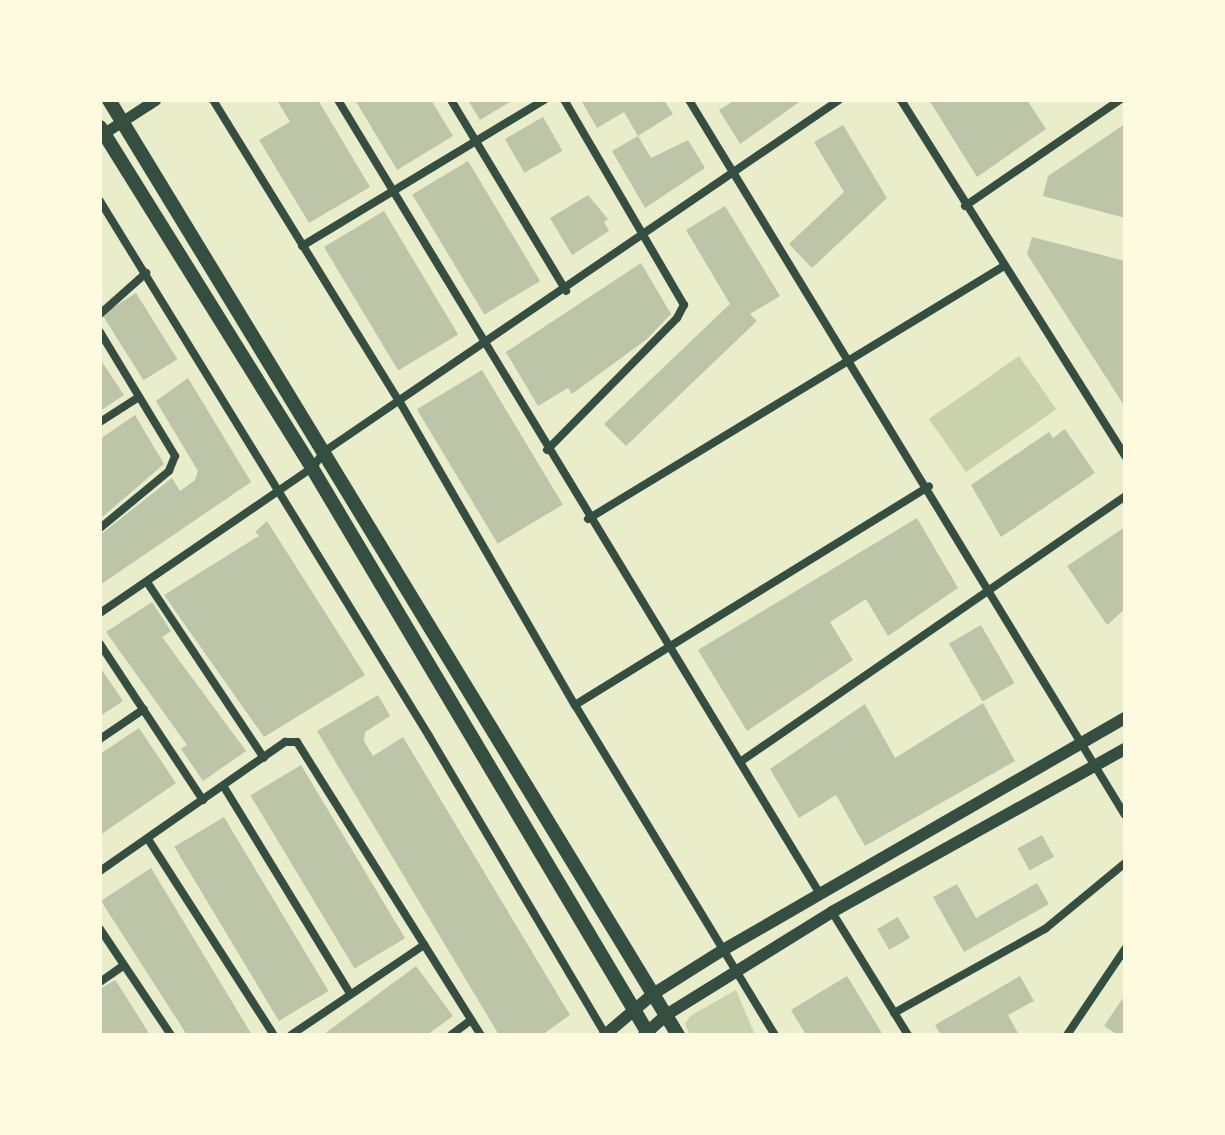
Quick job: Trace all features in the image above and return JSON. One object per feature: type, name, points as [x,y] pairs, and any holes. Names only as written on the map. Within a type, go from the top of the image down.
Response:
[{"type":"highway","points":[[108,103],[325,451],[678,1035]]},
{"type":"highway","points":[[102,130],[312,468],[646,1034]]},
{"type":"main road","points":[[606,1035],[653,994],[723,950],[1125,718]]},
{"type":"main road","points":[[646,1034],[666,1015],[738,974],[832,912],[1125,749]]},
{"type":"street","points":[[102,130],[122,122],[155,100]]},
{"type":"street","points":[[213,100],[401,404],[575,705],[775,1035]]},
{"type":"street","points":[[338,100],[588,519],[820,894]]},
{"type":"street","points":[[451,100],[566,291]]},
{"type":"street","points":[[302,246],[544,100]]},
{"type":"street","points":[[547,450],[683,309],[682,296],[564,100]]},
{"type":"street","points":[[689,100],[847,361],[929,486],[1080,745],[1125,815]]},
{"type":"street","points":[[100,613],[312,468],[325,451],[401,404],[839,100]]},
{"type":"street","points":[[901,100],[1002,267],[1125,456]]},
{"type":"street","points":[[965,206],[1120,100]]},
{"type":"street","points":[[100,201],[429,736],[606,1035]]},
{"type":"street","points":[[588,519],[1002,267]]},
{"type":"street","points":[[100,314],[146,273]]},
{"type":"street","points":[[100,332],[175,461],[100,528]]},
{"type":"street","points":[[100,422],[139,397]]},
{"type":"street","points":[[575,705],[929,486]]},
{"type":"street","points":[[740,762],[1125,496]]},
{"type":"street","points":[[147,582],[264,758]]},
{"type":"street","points":[[100,644],[203,800]]},
{"type":"street","points":[[100,739],[144,709]]},
{"type":"street","points":[[100,871],[285,742],[303,746],[481,1035]]},
{"type":"street","points":[[224,787],[349,992]]},
{"type":"street","points":[[148,839],[274,1035]]},
{"type":"street","points":[[894,1013],[1045,929],[1125,863]]},
{"type":"street","points":[[832,912],[908,1035]]},
{"type":"street","points":[[100,929],[171,1035]]},
{"type":"street","points":[[291,1035],[349,992],[424,945]]},
{"type":"street","points":[[1067,1035],[1125,949]]},
{"type":"street","points":[[100,982],[124,965]]},
{"type":"street","points":[[451,1035],[471,1020]]},
{"type":"green space","points":[[1019,356],[1056,409],[966,472],[929,419]]},
{"type":"green space","points":[[736,990],[755,1035],[690,1035],[685,1024],[690,1016]]},
{"type":"building","points":[[277,100],[318,100],[370,187],[309,223],[259,140],[290,122]]},
{"type":"building","points":[[355,100],[431,100],[453,136],[397,170]]},
{"type":"building","points":[[468,100],[513,100],[480,120]]},
{"type":"building","points":[[581,100],[664,100],[673,114],[638,136],[624,112],[597,128]]},
{"type":"building","points":[[735,100],[802,100],[740,144],[719,110]]},
{"type":"building","points":[[929,100],[1027,100],[1046,129],[977,177]]},
{"type":"building","points":[[543,117],[562,151],[524,173],[505,139]]},
{"type":"building","points":[[1125,124],[1125,218],[1043,196],[1048,176]]},
{"type":"building","points":[[843,125],[887,198],[812,268],[789,244],[844,192],[814,142]]},
{"type":"building","points":[[638,136],[651,158],[688,140],[705,168],[645,208],[612,151]]},
{"type":"building","points":[[468,161],[540,281],[484,314],[412,194]]},
{"type":"building","points":[[588,195],[608,219],[604,222],[609,231],[572,255],[550,218]]},
{"type":"building","points":[[725,206],[780,296],[750,314],[757,321],[626,446],[604,424],[730,304],[686,230]]},
{"type":"building","points":[[384,211],[458,334],[398,370],[324,247]]},
{"type":"building","points":[[1032,237],[1125,261],[1125,407],[1027,254]]},
{"type":"building","points":[[641,263],[671,314],[647,339],[572,394],[568,388],[538,406],[506,352]]},
{"type":"building","points":[[136,293],[177,359],[143,380],[102,314]]},
{"type":"building","points":[[100,359],[124,395],[100,411]]},
{"type":"building","points":[[482,370],[563,505],[498,544],[417,409]]},
{"type":"building","points":[[188,378],[251,482],[100,585],[100,535],[172,478],[180,491],[195,480],[198,471],[156,401]]},
{"type":"building","points":[[135,415],[164,464],[100,519],[100,439]]},
{"type":"building","points":[[1065,429],[1095,473],[1001,537],[971,485],[1049,432],[1053,438]]},
{"type":"building","points":[[917,518],[958,588],[888,636],[866,599],[830,622],[853,660],[747,731],[698,650]]},
{"type":"building","points":[[267,521],[365,675],[264,737],[164,595],[259,536],[255,532]]},
{"type":"building","points":[[1125,527],[1125,609],[1107,625],[1067,566]]},
{"type":"building","points":[[152,602],[171,631],[162,637],[246,751],[203,781],[181,749],[187,745],[106,632]]},
{"type":"building","points":[[981,625],[1014,683],[982,702],[949,644]]},
{"type":"building","points":[[100,667],[123,701],[100,716]]},
{"type":"building","points":[[378,695],[390,716],[365,732],[364,741],[373,756],[403,737],[570,1015],[542,1035],[499,1035],[317,731]]},
{"type":"building","points":[[983,703],[1015,761],[865,846],[836,795],[799,818],[770,769],[865,704],[895,758]]},
{"type":"building","points":[[139,728],[176,783],[100,835],[100,754]]},
{"type":"building","points":[[301,765],[405,938],[354,969],[250,795]]},
{"type":"building","points":[[224,817],[329,991],[279,1021],[174,847]]},
{"type":"building","points":[[1042,835],[1054,857],[1030,870],[1018,849]]},
{"type":"building","points":[[151,868],[252,1035],[187,1035],[101,901]]},
{"type":"building","points":[[1037,883],[1049,904],[964,952],[933,897],[957,884],[976,918]]},
{"type":"building","points":[[898,917],[910,938],[889,950],[877,929]]},
{"type":"building","points":[[416,966],[453,1016],[427,1035],[323,1035]]},
{"type":"building","points":[[847,976],[883,1035],[806,1035],[791,1010]]},
{"type":"building","points":[[1020,976],[1034,1001],[1008,1015],[1019,1035],[941,1035],[935,1025]]},
{"type":"building","points":[[115,980],[150,1035],[100,1035],[100,989]]},
{"type":"building","points":[[1125,995],[1125,1035],[1118,1035],[1104,1026]]}]
